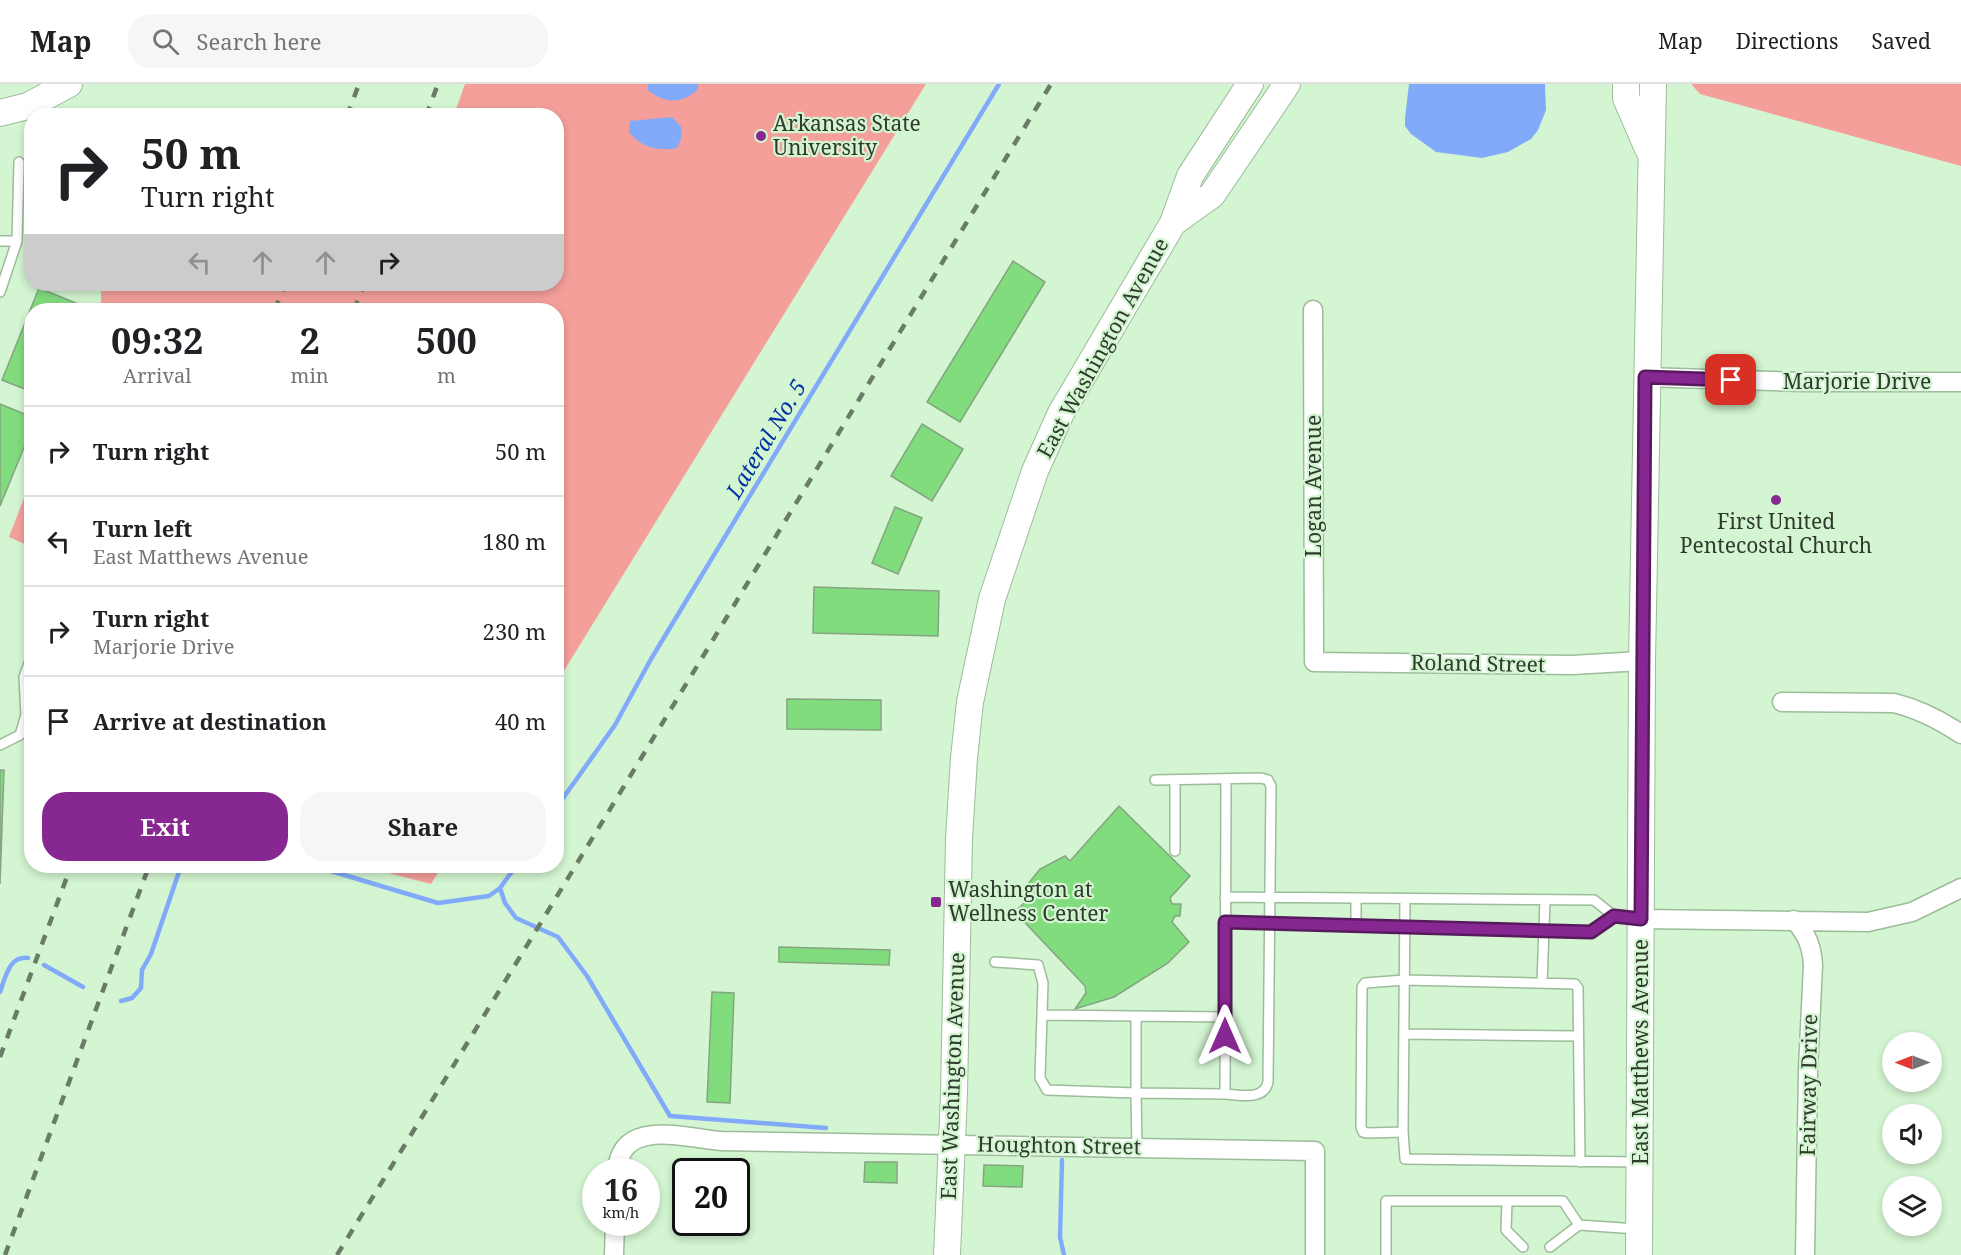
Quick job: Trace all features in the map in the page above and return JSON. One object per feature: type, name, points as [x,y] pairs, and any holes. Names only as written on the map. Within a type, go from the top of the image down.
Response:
[{"type":"street","points":[[0,113],[28,106],[69,84]]},
{"type":"street","name":"East Washington Avenue","points":[[947,1255],[952,1144],[959,828],[970,702],[981,645],[1009,544],[1039,462],[1061,413],[1173,223],[1190,176],[1250,84]]},
{"type":"street","name":"East Washington Avenue","points":[[1173,223],[1212,195],[1287,84]]},
{"type":"street","points":[[1652,158],[1653,84]]},
{"type":"street","name":"East Matthews Avenue","points":[[1621,88],[1652,158],[1645,377],[1640,1255]]},
{"type":"street","name":"Logan Avenue","points":[[1313,310],[1314,662]]},
{"type":"street","name":"Marjorie Drive","points":[[1645,377],[1802,382],[1961,382]]},
{"type":"street","name":"Roland Street","points":[[1314,662],[1572,665],[1642,661]]},
{"type":"street","points":[[1782,702],[1894,703],[1911,707],[1940,720],[1961,734]]},
{"type":"street","points":[[1641,919],[1794,920],[1846,924],[1868,922],[1912,912],[1961,888]]},
{"type":"street","name":"Fairway Drive","points":[[1794,920],[1802,929],[1812,948],[1813,965],[1808,1069],[1805,1255]]},
{"type":"street","name":"Houghton Street","points":[[619,1158],[627,1145],[645,1134],[721,1141],[1315,1151],[1315,1255]]},
{"type":"street","points":[[614,1255],[615,1236]]},
{"type":"lane","points":[[0,292],[17,241],[19,162]]},
{"type":"lane","points":[[0,241],[17,241]]},
{"type":"lane","points":[[0,745],[20,735],[24,722]]},
{"type":"lane","points":[[995,962],[1038,965],[1043,983],[1040,1078],[1047,1090],[1255,1095],[1266,1089],[1271,786],[1268,780],[1261,778],[1155,780]]},
{"type":"lane","points":[[1225,1094],[1226,779]]},
{"type":"lane","points":[[1175,780],[1175,851]]},
{"type":"lane","points":[[1225,897],[1594,900],[1614,916],[1641,919]]},
{"type":"lane","points":[[1356,898],[1356,925]]},
{"type":"lane","points":[[1405,898],[1403,1156],[1409,1160],[1640,1162]]},
{"type":"lane","points":[[1542,983],[1545,900]]},
{"type":"lane","points":[[1225,922],[1591,932],[1614,916]]},
{"type":"lane","points":[[1403,1132],[1368,1133],[1361,1127],[1362,987],[1365,983],[1404,980],[1575,984],[1578,988],[1580,1162]]},
{"type":"lane","points":[[1042,1015],[1225,1017]]},
{"type":"lane","points":[[1136,1016],[1137,1147]]},
{"type":"lane","points":[[1404,1034],[1578,1036]]},
{"type":"lane","points":[[1386,1255],[1386,1201],[1563,1201],[1579,1226]]},
{"type":"lane","points":[[1507,1201],[1506,1230],[1523,1246]]},
{"type":"lane","points":[[1550,1246],[1579,1226],[1640,1229]]},
{"type":"shaded area","points":[[465,84],[926,84],[564,671],[564,303],[100,303],[101,291],[564,291],[564,108],[456,108]]},
{"type":"shaded area","points":[[1691,84],[1961,84],[1961,166],[1700,94]]},
{"type":"shaded area","points":[[24,498],[24,544],[9,537]]},
{"type":"shaded area","points":[[388,873],[438,873],[431,884]]},
{"type":"water","points":[[648,84],[698,84],[698,89],[680,100],[667,100],[648,90]]},
{"type":"water","points":[[1409,84],[1545,84],[1546,110],[1538,130],[1531,139],[1508,152],[1482,158],[1436,152],[1411,134],[1405,126]]},
{"type":"water","points":[[672,117],[682,128],[677,148],[657,149],[644,145],[629,132],[630,121]]},
{"type":"building","points":[[1013,261],[1045,282],[960,422],[927,402]]},
{"type":"building","points":[[38,291],[46,291],[76,303],[33,303]]},
{"type":"building","points":[[24,325],[24,389],[2,380]]},
{"type":"building","points":[[0,404],[24,414],[24,448],[0,506]]},
{"type":"building","points":[[922,424],[963,449],[932,501],[891,476]]},
{"type":"building","points":[[895,507],[922,518],[898,574],[872,563]]},
{"type":"building","points":[[814,587],[939,591],[938,636],[813,633]]},
{"type":"building","points":[[787,699],[881,700],[881,730],[787,729]]},
{"type":"building","points":[[0,770],[4,770],[0,884]]},
{"type":"building","points":[[1119,806],[1190,876],[1170,898],[1172,904],[1181,904],[1180,916],[1175,916],[1172,922],[1189,942],[1168,963],[1114,997],[1075,1009],[1086,993],[1085,986],[1015,912],[1029,898],[1023,890],[1040,869],[1065,856],[1070,861]]},
{"type":"building","points":[[779,947],[890,950],[889,965],[779,962]]},
{"type":"building","points":[[712,992],[734,993],[730,1103],[707,1102]]},
{"type":"building","points":[[865,1162],[897,1162],[897,1183],[864,1182]]},
{"type":"building","points":[[984,1165],[1023,1166],[1022,1187],[983,1186]]},
{"type":"waterway","name":"Lateral No. 5","points":[[564,797],[615,725],[651,659],[999,84]]},
{"type":"waterway","name":"Lateral No. 5","points":[[121,1001],[132,998],[141,988],[142,970],[151,954],[179,873]]},
{"type":"waterway","name":"Lateral No. 5","points":[[337,873],[438,903],[489,896],[500,888],[511,873]]},
{"type":"waterway","points":[[500,888],[505,903],[516,918],[558,937],[587,976],[670,1116],[826,1128]]},
{"type":"waterway","name":"Lateral No. 5","points":[[0,992],[12,964],[16,960],[28,958]]},
{"type":"waterway","name":"Lateral No. 5","points":[[44,965],[83,987]]},
{"type":"waterway","points":[[1062,1160],[1060,1237],[1064,1255]]},
{"type":"railway","points":[[350,108],[359,84]]},
{"type":"railway","points":[[429,108],[438,84]]},
{"type":"railway","points":[[337,1255],[1051,84]]},
{"type":"railway","points":[[278,303],[282,291]]},
{"type":"railway","points":[[357,303],[361,291]]},
{"type":"railway","points":[[0,1057],[68,873]]},
{"type":"railway","points":[[5,1255],[146,873]]},
{"type":"place","name":"Arkansas State University","points":[[761,136]]},
{"type":"place","name":"First United Pentecostal Church","points":[[1776,500]]},
{"type":"place","name":"Washington at Wellness Center","points":[[936,902]]},
{"type":"route","points":[[1225,1036],[1225,922],[1591,932],[1614,916],[1641,919],[1645,377],[1731,380]]}]
